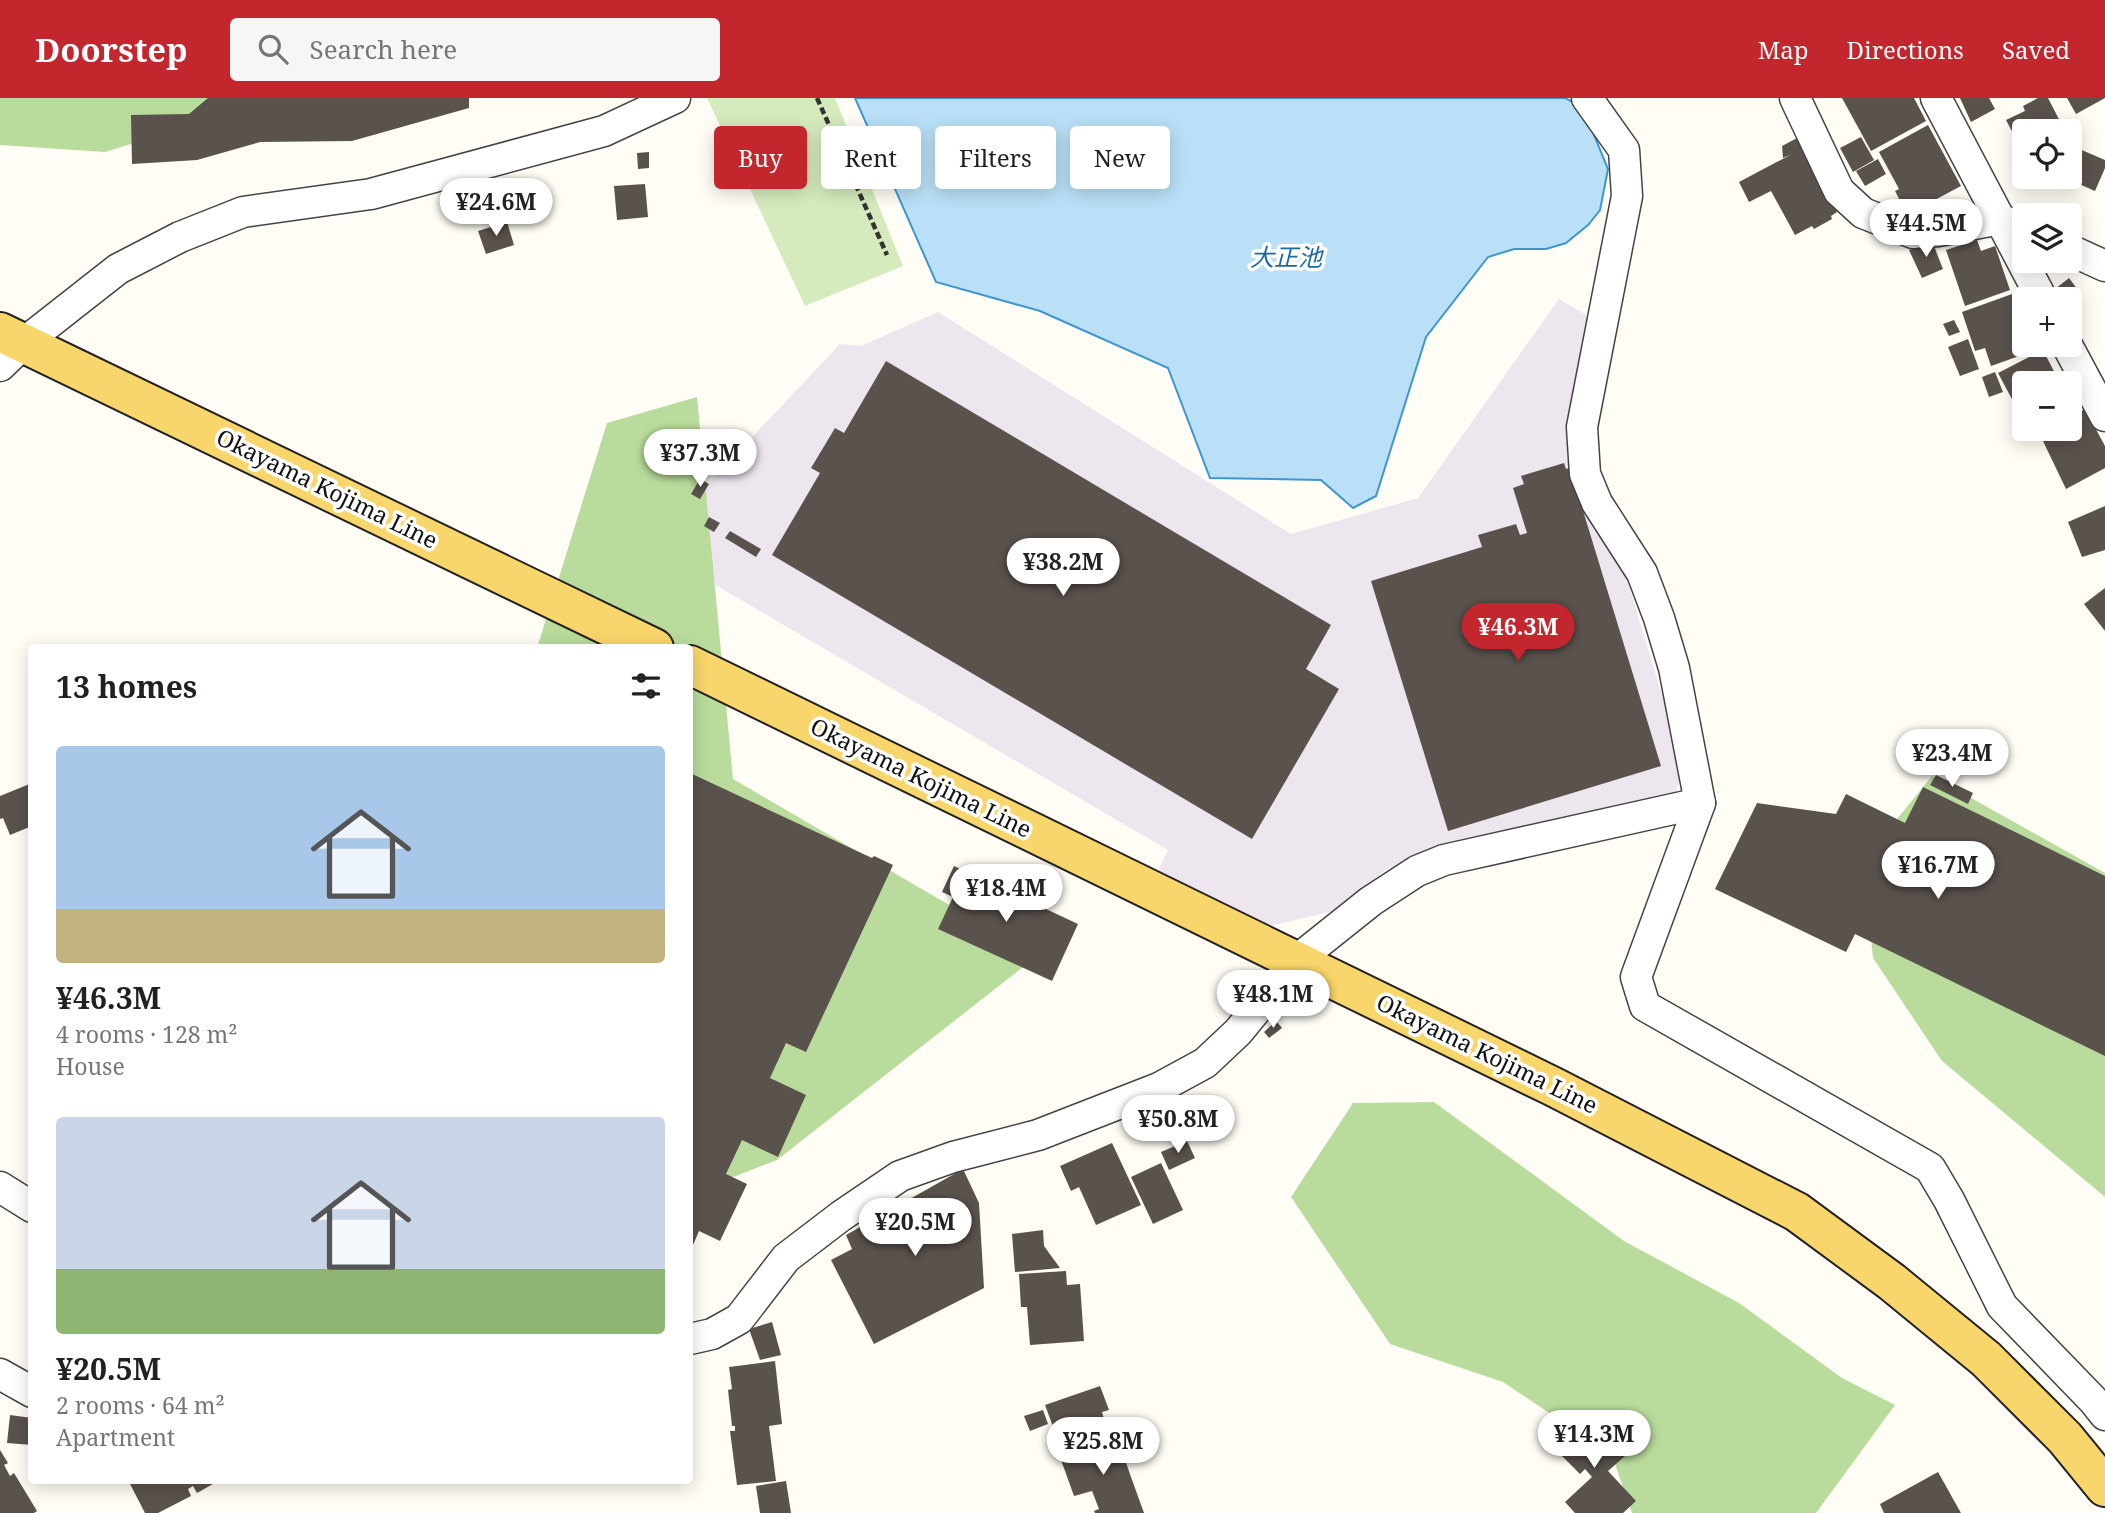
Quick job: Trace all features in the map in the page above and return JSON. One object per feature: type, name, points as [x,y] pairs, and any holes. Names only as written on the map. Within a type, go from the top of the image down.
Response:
[{"type":"main road","name":"Okayama Kojima Line","points":[[8,347],[645,644]]},
{"type":"main road","name":"Okayama Kojima Line","points":[[693,666],[1297,960],[1554,1087],[1797,1212],[1892,1282],[1986,1359],[2065,1438],[2105,1487]]},
{"type":"street","points":[[8,347],[118,269],[180,237],[243,212],[371,194],[604,131],[675,98]]},
{"type":"street","points":[[1587,98],[1624,150],[1627,196],[1582,427],[1584,474],[1597,503],[1642,573],[1659,618],[1674,668],[1700,803],[1636,977],[1645,1006],[1930,1168],[2002,1306],[2094,1400],[2105,1415]]},
{"type":"street","points":[[1795,98],[1839,191],[1863,213],[1913,233],[2012,225],[1936,98]]},
{"type":"street","points":[[2082,255],[2105,266]]},
{"type":"street","points":[[2073,357],[2105,416]]},
{"type":"street","points":[[693,1338],[712,1334],[739,1319],[786,1258],[900,1176],[953,1157],[1038,1135],[1159,1088],[1205,1063],[1238,1032],[1297,960],[1371,901],[1417,871],[1444,860],[1700,803]]},
{"type":"street","points":[[0,1187],[28,1204]]},
{"type":"street","points":[[0,1374],[28,1390]]},
{"type":"path","points":[[817,98],[887,255]]},
{"type":"shaded area","points":[[1559,299],[1593,319],[1588,450],[1683,765],[1675,797],[1429,854],[1387,869],[1338,910],[1270,926],[1158,871],[1168,850],[659,552],[706,486],[840,344],[861,346],[938,312],[1291,534],[1418,498]]},
{"type":"green space","points":[[0,98],[279,98],[105,152],[0,145]]},
{"type":"green space","points":[[707,98],[835,98],[846,126],[821,126],[821,189],[872,189],[903,266],[805,306],[750,189],[807,189],[807,126],[720,126]]},
{"type":"green space","points":[[697,397],[733,779],[1037,956],[777,1160],[693,1193],[693,644],[538,644],[607,423]]},
{"type":"green space","points":[[1932,776],[2105,873],[2105,1197],[1942,1061],[1873,958],[1863,861]]},
{"type":"green space","points":[[1434,1102],[1624,1241],[1739,1303],[1842,1378],[1895,1405],[1816,1513],[1632,1513],[1612,1455],[1503,1382],[1390,1344],[1291,1197],[1353,1103]]},
{"type":"water","name":"大正池","points":[[855,98],[1565,98],[1583,108],[1608,169],[1600,210],[1588,225],[1566,243],[1546,249],[1514,249],[1488,257],[1426,337],[1376,496],[1353,508],[1321,480],[1210,478],[1168,368],[1040,311],[936,282],[895,189],[921,189],[921,126],[867,126]]},
{"type":"building","points":[[208,98],[469,98],[469,108],[352,141],[260,142],[197,160],[132,164],[131,115],[189,114]]},
{"type":"building","points":[[1842,98],[1914,98],[1926,121],[1871,151]]},
{"type":"building","points":[[1960,98],[1989,98],[1995,109],[1971,122]]},
{"type":"building","points":[[2038,98],[2048,98],[2059,119],[2012,119],[2012,131],[2006,120],[2025,111],[2023,106]]},
{"type":"building","points":[[2067,98],[2105,98],[2076,114]]},
{"type":"building","points":[[1928,125],[1961,186],[1914,211],[1912,206],[1905,210],[1895,191],[1899,189],[1879,152]]},
{"type":"building","points":[[1799,137],[1837,212],[1831,216],[1832,219],[1814,229],[1812,226],[1795,235],[1771,191],[1749,202],[1739,182],[1792,154],[1783,158],[1782,146]]},
{"type":"building","points":[[1861,137],[1874,160],[1853,172],[1840,148]]},
{"type":"building","points":[[2082,150],[2105,160],[2105,168],[2095,191],[2082,185]]},
{"type":"building","points":[[649,152],[649,168],[638,169],[637,153]]},
{"type":"building","points":[[1878,159],[1886,174],[1865,186],[1856,171]]},
{"type":"building","points":[[645,184],[648,217],[617,220],[614,186]]},
{"type":"building","points":[[507,222],[514,245],[486,254],[478,231]]},
{"type":"building","points":[[1977,240],[1981,251],[1995,246],[2010,290],[1965,306],[1946,250]]},
{"type":"building","points":[[1932,241],[1943,269],[1922,278],[1909,250]]},
{"type":"building","points":[[2069,278],[2076,287],[2058,287]]},
{"type":"building","points":[[2012,294],[2012,357],[2016,357],[1991,366],[1985,348],[1975,351],[1962,312]]},
{"type":"building","points":[[1954,320],[1960,332],[1949,336],[1943,324]]},
{"type":"building","points":[[1968,339],[1979,369],[1960,376],[1948,347]]},
{"type":"building","points":[[2029,357],[2047,357],[2054,371],[2012,371],[2012,399],[1998,373]]},
{"type":"building","points":[[886,361],[1331,625],[1306,669],[1339,689],[1252,839],[772,555],[820,473],[811,468],[835,428],[844,433]]},
{"type":"building","points":[[1995,372],[2003,392],[1989,397],[1982,377]]},
{"type":"building","points":[[2085,409],[2105,446],[2105,468],[2066,489],[2043,441],[2082,441],[2082,411]]},
{"type":"building","points":[[1564,463],[1566,469],[1570,468],[1661,766],[1448,831],[1371,581],[1482,547],[1478,535],[1516,524],[1520,535],[1527,533],[1513,488],[1524,484],[1521,476]]},
{"type":"building","points":[[700,479],[709,484],[700,499],[691,494]]},
{"type":"building","points":[[2105,506],[2105,550],[2082,557],[2068,522]]},
{"type":"building","points":[[709,517],[720,523],[714,532],[704,526]]},
{"type":"building","points":[[730,531],[761,549],[756,557],[725,538]]},
{"type":"building","points":[[2105,588],[2105,631],[2084,604]]},
{"type":"building","points":[[693,774],[872,858],[874,856],[893,865],[806,1052],[786,1043],[770,1078],[806,1095],[778,1157],[742,1140],[726,1174],[747,1184],[720,1241],[699,1231],[693,1245]]},
{"type":"building","points":[[1936,775],[1973,793],[1968,804],[1930,785]]},
{"type":"building","points":[[28,785],[28,828],[10,835],[3,818],[0,819],[0,796]]},
{"type":"building","points":[[1923,787],[2105,876],[2105,1056],[1855,934],[1846,952],[1715,889],[1757,803],[1836,814],[1846,794],[1905,823]]},
{"type":"building","points":[[954,866],[1078,924],[1052,981],[938,929],[953,897],[942,892]]},
{"type":"building","points":[[1276,1021],[1282,1028],[1269,1038],[1264,1032]]},
{"type":"building","points":[[1187,1141],[1195,1158],[1169,1170],[1161,1152]]},
{"type":"building","points":[[1112,1143],[1141,1205],[1096,1225],[1079,1187],[1071,1191],[1060,1166]]},
{"type":"building","points":[[1161,1163],[1183,1210],[1153,1224],[1131,1177]]},
{"type":"building","points":[[963,1169],[979,1203],[984,1288],[874,1344],[831,1260],[852,1249],[846,1235]]},
{"type":"building","points":[[1043,1230],[1044,1246],[1060,1268],[1015,1272],[1012,1234]]},
{"type":"building","points":[[1066,1271],[1067,1285],[1080,1284],[1084,1341],[1030,1345],[1027,1307],[1021,1307],[1019,1274]]},
{"type":"building","points":[[772,1322],[781,1355],[760,1360],[749,1329]]},
{"type":"building","points":[[775,1361],[782,1424],[769,1426],[776,1481],[737,1485],[730,1431],[735,1431],[735,1426],[732,1426],[728,1390],[732,1389],[729,1367]]},
{"type":"building","points":[[1100,1386],[1109,1410],[1102,1412],[1105,1423],[1058,1440],[1045,1405]]},
{"type":"building","points":[[1043,1410],[1048,1424],[1030,1431],[1024,1416]]},
{"type":"building","points":[[10,1415],[28,1417],[28,1445],[7,1443]]},
{"type":"building","points":[[1587,1415],[1625,1456],[1608,1471],[1636,1501],[1623,1513],[1575,1513],[1565,1502],[1592,1477],[1585,1469],[1580,1474],[1553,1447]]},
{"type":"building","points":[[1112,1425],[1113,1432],[1094,1439],[1092,1431]]},
{"type":"building","points":[[1117,1437],[1144,1513],[1095,1513],[1094,1511],[1099,1509],[1092,1491],[1074,1496],[1060,1457]]},
{"type":"building","points":[[0,1450],[8,1463],[4,1465],[10,1476],[14,1473],[37,1511],[34,1513],[0,1513]]},
{"type":"building","points":[[1938,1472],[1961,1513],[1884,1513],[1880,1504]]},
{"type":"building","points":[[786,1481],[791,1513],[760,1513],[756,1486]]},
{"type":"building","points":[[130,1484],[213,1484],[197,1493],[193,1486],[188,1489],[191,1496],[158,1513],[145,1513]]}]
